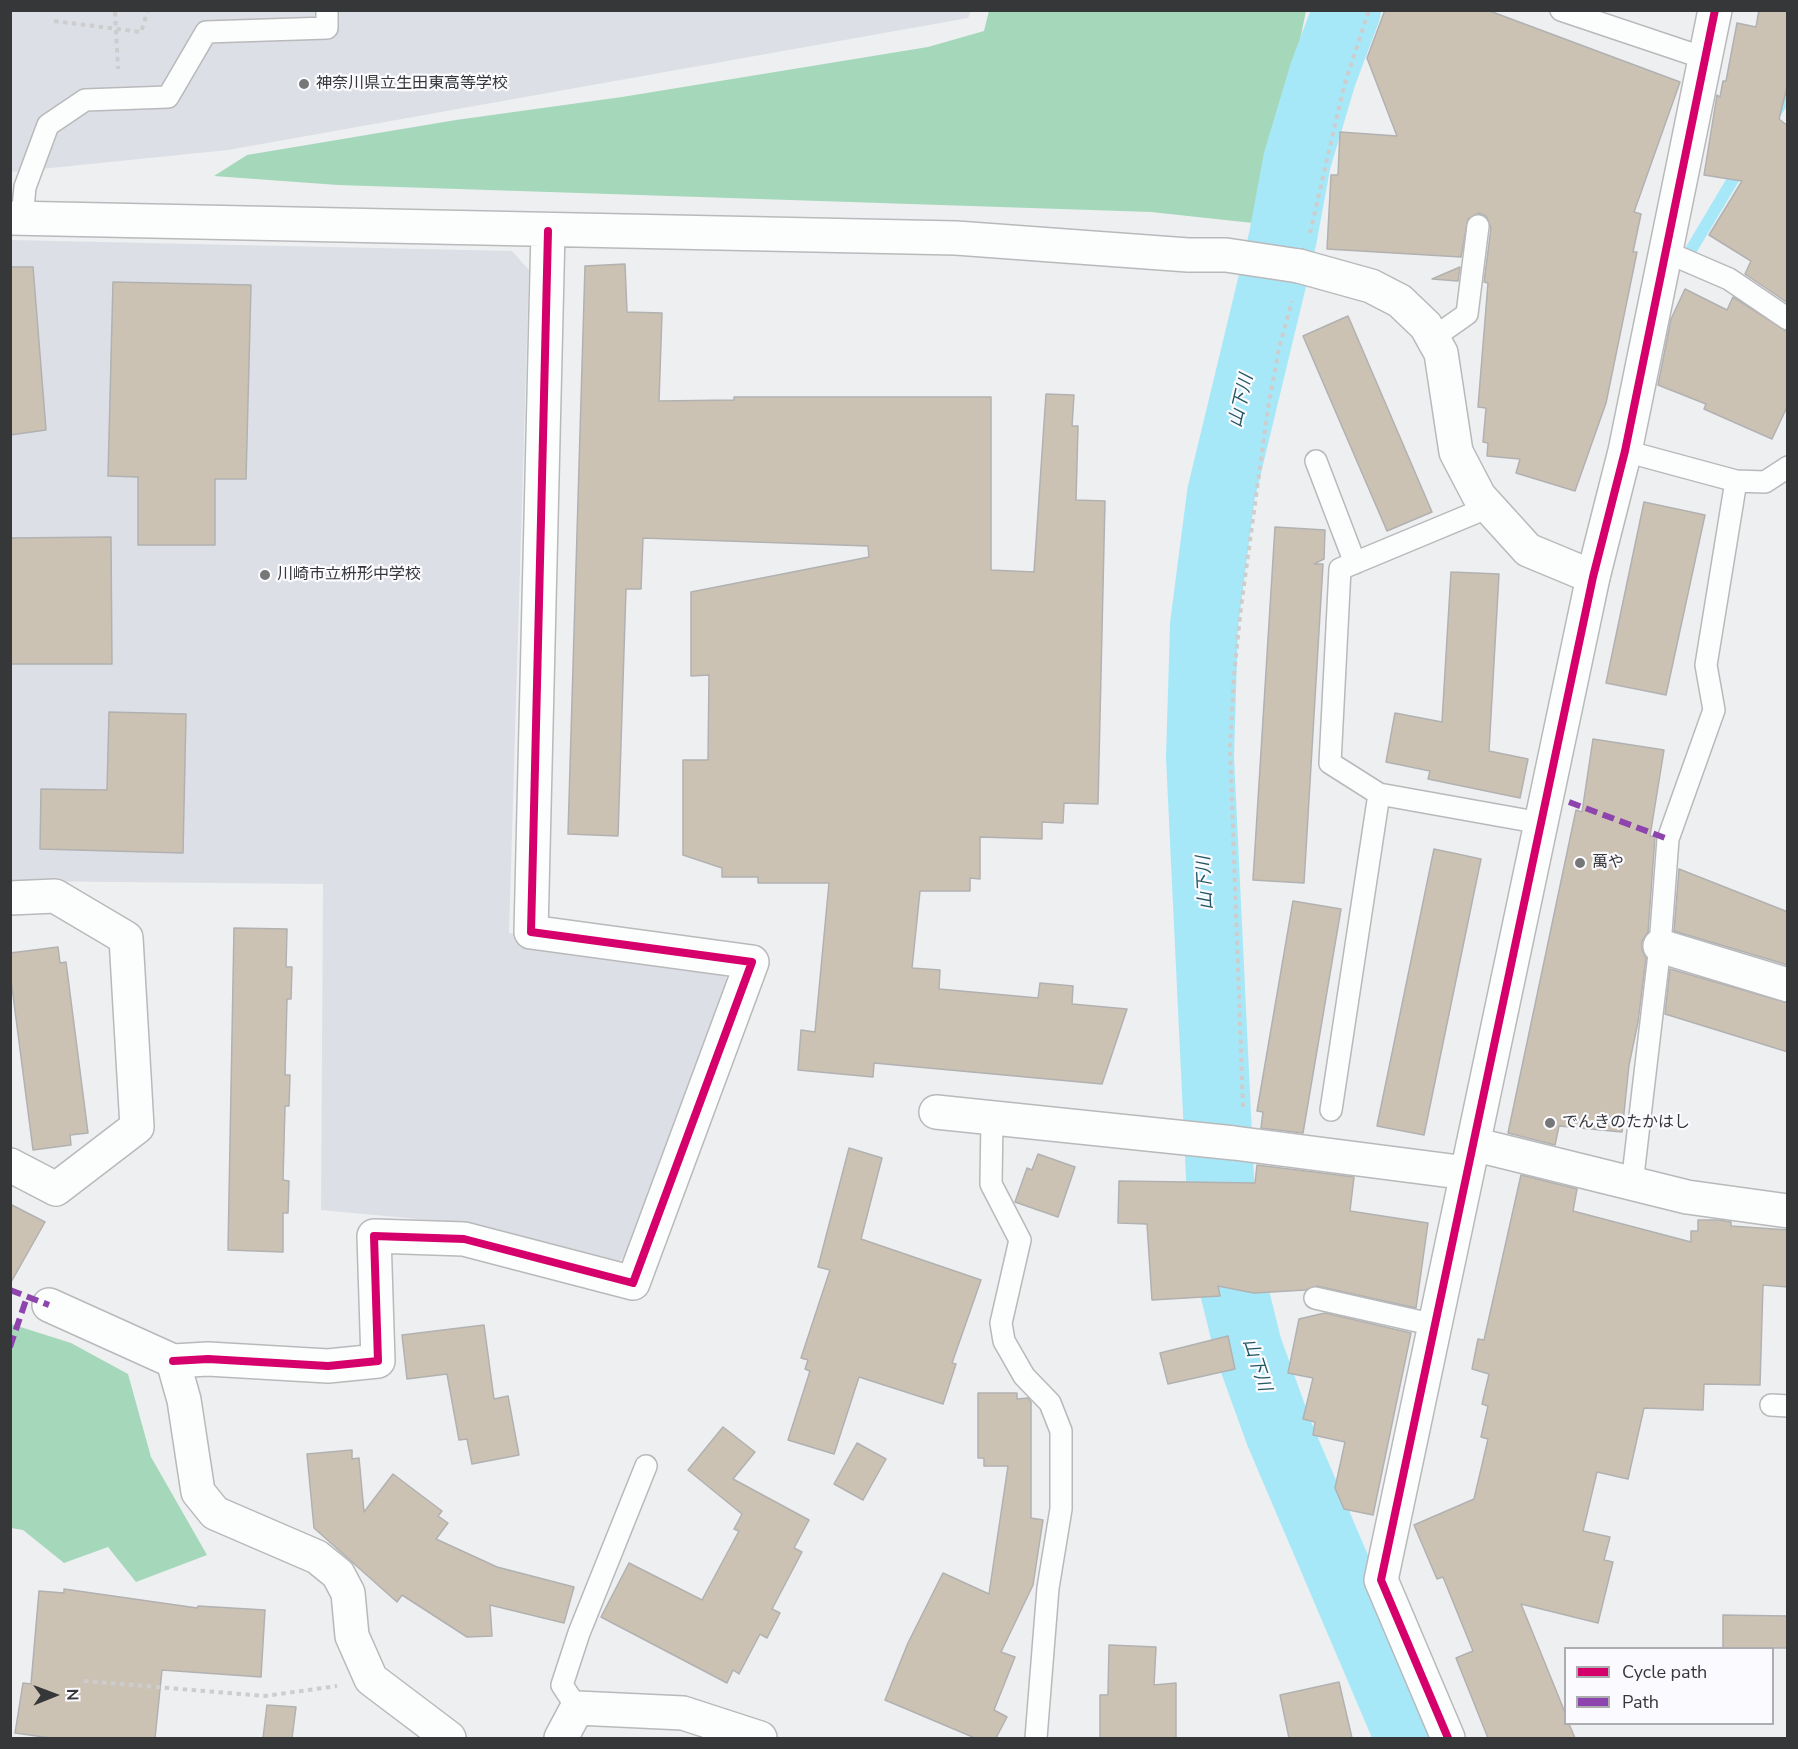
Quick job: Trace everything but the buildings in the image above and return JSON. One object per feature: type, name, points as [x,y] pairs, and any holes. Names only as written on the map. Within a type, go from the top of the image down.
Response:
[{"type":"street","points":[[1448,1738],[1381,1580],[1593,577],[1625,451],[1715,10]]},
{"type":"street","points":[[16,218],[956,238],[1262,259],[1301,266],[1371,286],[1400,301],[1426,326],[1440,353],[1456,452],[1479,495],[1528,550],[1593,577]]},
{"type":"street","points":[[49,1305],[173,1361],[208,1359],[328,1366],[378,1361],[374,1236],[464,1239],[633,1283],[752,962],[531,932],[548,231]]},
{"type":"street","points":[[10,898],[54,896],[126,938],[137,1127],[56,1189],[10,1165]]},
{"type":"street","points":[[1660,946],[1788,985]]},
{"type":"street","points":[[936,1112],[1239,1144],[1470,1159],[1632,1184],[1687,1197],[1788,1211]]},
{"type":"street","points":[[173,1361],[184,1400],[198,1492],[215,1513],[317,1557],[338,1574],[348,1593],[352,1636],[371,1679],[449,1738]]},
{"type":"street","points":[[561,1738],[577,1708],[683,1713],[760,1738]]},
{"type":"lane","points":[[16,218],[48,124],[85,100],[168,98],[206,32],[327,28],[327,10]]},
{"type":"lane","points":[[1561,10],[1704,58]]},
{"type":"lane","points":[[1433,338],[1467,314],[1478,226]]},
{"type":"lane","points":[[1664,251],[1729,279],[1788,319]]},
{"type":"lane","points":[[1625,451],[1736,481],[1765,482],[1788,467]]},
{"type":"lane","points":[[1316,461],[1355,563]]},
{"type":"lane","points":[[1632,1184],[1660,946],[1668,839],[1714,710],[1706,665],[1736,481]]},
{"type":"lane","points":[[1490,507],[1340,569],[1330,763],[1379,794],[1541,823]]},
{"type":"lane","points":[[1331,1110],[1379,794]]},
{"type":"lane","points":[[992,1118],[991,1184],[1020,1240],[1001,1323],[1004,1341],[1024,1376],[1050,1403],[1061,1431],[1061,1509],[1048,1588],[1036,1738]]},
{"type":"lane","points":[[1315,1298],[1435,1325]]},
{"type":"lane","points":[[577,1708],[562,1685],[579,1633],[646,1466]]},
{"type":"path","points":[[54,21],[141,32],[148,10]]},
{"type":"path","points":[[1239,1144],[1230,747],[1241,607],[1268,408],[1279,348],[1344,86],[1369,10]]},
{"type":"path","points":[[115,12],[117,47]]},
{"type":"path","points":[[84,1681],[265,1696],[315,1690],[371,1679]]},
{"type":"shaded area","name":"神奈川県立生田東高等学校","points":[[11,11],[971,11],[968,18],[228,150],[11,172]]},
{"type":"shaded area","name":"川崎市立枡形中学校","points":[[11,240],[512,251],[529,270],[509,933],[717,966],[728,980],[629,1254],[612,1266],[450,1222],[321,1210],[323,884],[11,881]]},
{"type":"green space","points":[[989,11],[1306,11],[1262,224],[1151,212],[338,185],[214,176],[247,155],[456,120],[622,97],[928,47],[984,31]]},
{"type":"green space","points":[[11,1324],[71,1343],[128,1374],[151,1457],[207,1555],[136,1582],[108,1547],[64,1563],[23,1530],[11,1528]]},
{"type":"waterway","name":"山下川","points":[[1347,10],[1323,74],[1297,161],[1283,237],[1221,494],[1204,625],[1200,757],[1221,1198],[1229,1270],[1248,1347],[1279,1433],[1409,1738]]},
{"type":"waterway","points":[[1775,113],[1788,94]]},
{"type":"waterway","points":[[1691,250],[1741,166]]},
{"type":"marked path","points":[[1569,802],[1668,839]]},
{"type":"marked path","points":[[10,1290],[49,1305]]},
{"type":"marked path","points":[[10,1347],[27,1297]]},
{"type":"cycle path","points":[[1448,1738],[1381,1580],[1593,577],[1625,451],[1715,10]]},
{"type":"cycle path","points":[[173,1361],[208,1359],[328,1366],[378,1361],[374,1236],[464,1239],[633,1283],[752,962],[531,932],[548,231]]},
{"type":"place","name":"神奈川県立生田東高等学校","points":[[304,84]]},
{"type":"place","name":"川崎市立枡形中学校","points":[[265,575]]},
{"type":"place","name":"萬や","points":[[1580,863]]},
{"type":"place","name":"でんきのたかはし","points":[[1550,1123]]}]
